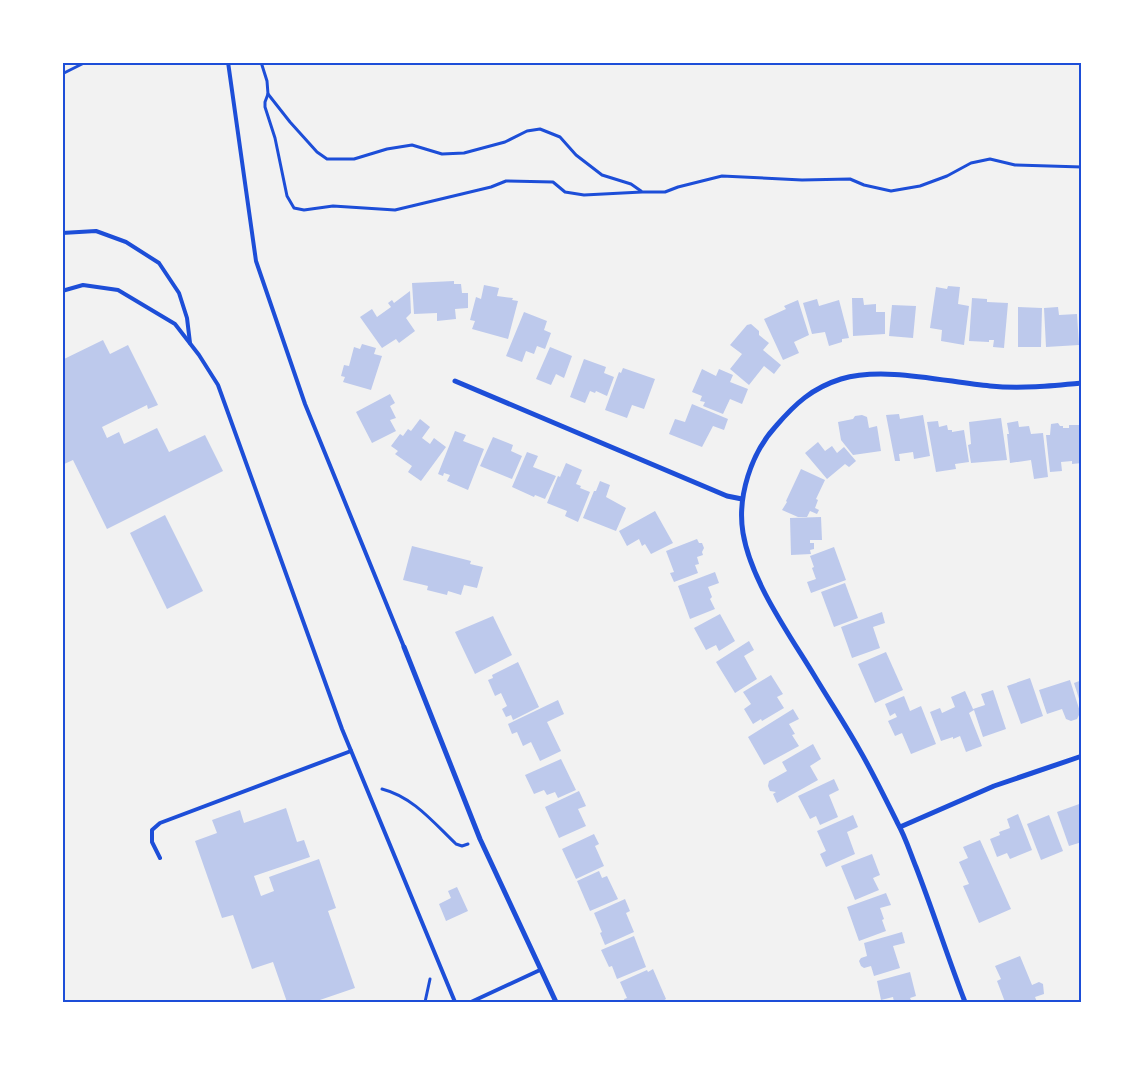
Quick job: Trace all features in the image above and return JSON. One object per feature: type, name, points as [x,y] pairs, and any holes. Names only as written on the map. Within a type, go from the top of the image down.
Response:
[{"type":"street","points":[[966,1002],[930,902],[900,827],[860,751],[773,608],[754,571],[743,535],[742,499],[751,469],[768,434],[796,403],[813,391],[841,379],[866,375],[898,375],[993,387],[1046,387],[1082,383]]},
{"type":"street","points":[[455,381],[727,496],[742,499]]},
{"type":"street","points":[[404,647],[480,839],[556,1002]]},
{"type":"street","points":[[900,827],[994,786],[1082,756]]},
{"type":"lane","points":[[228,62],[256,261],[305,404],[404,647]]},
{"type":"lane","points":[[62,233],[96,231],[126,242],[158,263],[179,293],[187,318],[190,343]]},
{"type":"lane","points":[[62,291],[83,285],[118,290],[175,324],[218,384],[351,751],[455,1002]]},
{"type":"lane","points":[[160,858],[152,842],[152,830],[160,822],[351,751]]},
{"type":"lane","points":[[471,1002],[540,970]]},
{"type":"path","points":[[62,74],[86,62]]},
{"type":"path","points":[[261,62],[268,94],[265,107],[275,138],[287,196],[294,208],[304,210],[334,206],[395,210],[492,187],[506,181],[553,182],[565,192],[584,195],[665,192],[722,176],[802,180],[850,178],[864,186],[891,191],[920,186],[947,176],[971,163],[990,159],[1015,165],[1082,166]]},
{"type":"path","points":[[268,94],[312,146],[328,159],[354,159],[387,149],[412,145],[442,154],[464,153],[506,142],[527,131],[540,129],[560,137],[576,155],[602,175],[631,184],[642,192]]},
{"type":"path","points":[[365,784],[390,791],[415,804],[456,844],[462,846],[480,839]]},
{"type":"building","points":[[454,281],[454,284],[461,284],[462,293],[468,293],[468,308],[455,309],[456,319],[437,321],[437,313],[414,314],[412,283]]},
{"type":"building","points":[[484,285],[499,288],[497,296],[513,298],[512,300],[518,301],[508,339],[472,329],[475,321],[470,320],[476,297],[481,299]]},
{"type":"building","points":[[948,286],[960,287],[958,304],[969,306],[964,345],[941,341],[942,330],[930,328],[936,287],[947,289]]},
{"type":"building","points":[[410,291],[411,313],[406,318],[415,331],[399,343],[396,339],[382,348],[360,317],[372,309],[377,317],[391,307],[388,303],[392,300],[394,303]]},
{"type":"building","points":[[852,298],[863,298],[864,305],[876,304],[876,312],[885,312],[885,334],[853,336]]},
{"type":"building","points":[[972,298],[987,299],[987,302],[1008,303],[1004,348],[993,347],[994,340],[989,340],[989,342],[969,341]]},
{"type":"building","points":[[817,299],[819,306],[839,300],[849,338],[842,339],[842,342],[829,346],[825,332],[812,334],[803,303]]},
{"type":"building","points":[[798,300],[809,335],[794,342],[799,353],[783,360],[764,319],[786,309],[784,306]]},
{"type":"building","points":[[892,305],[916,306],[913,338],[889,336]]},
{"type":"building","points":[[1018,307],[1042,308],[1041,347],[1018,347]]},
{"type":"building","points":[[1058,307],[1059,315],[1077,314],[1079,345],[1046,347],[1044,308]]},
{"type":"building","points":[[524,312],[547,321],[544,330],[551,333],[545,349],[537,346],[534,354],[526,351],[522,362],[506,356]]},
{"type":"building","points":[[751,324],[759,331],[759,335],[769,343],[763,350],[781,365],[774,374],[764,366],[749,385],[730,369],[742,354],[730,345],[747,325]]},
{"type":"building","points":[[103,340],[110,354],[128,345],[158,405],[148,409],[147,405],[102,427],[107,438],[119,432],[124,444],[157,428],[169,452],[205,435],[223,471],[107,529],[73,460],[62,465],[62,360]]},
{"type":"building","points":[[362,344],[376,348],[374,354],[382,356],[371,390],[343,382],[345,377],[341,376],[344,365],[349,366],[354,347],[360,349]]},
{"type":"building","points":[[550,347],[572,356],[564,378],[556,374],[551,385],[536,379]]},
{"type":"building","points":[[584,359],[606,367],[604,373],[614,377],[607,396],[596,391],[595,393],[590,391],[585,403],[570,397]]},
{"type":"building","points":[[623,368],[655,379],[644,409],[632,405],[627,418],[605,410],[619,372],[621,373]]},
{"type":"building","points":[[702,369],[716,376],[719,369],[733,375],[730,382],[748,389],[742,404],[730,399],[723,414],[703,406],[705,402],[700,401],[702,396],[692,392]]},
{"type":"building","points":[[390,394],[395,403],[390,406],[396,418],[390,420],[396,431],[372,443],[356,412]]},
{"type":"building","points":[[692,404],[728,419],[724,430],[713,426],[702,447],[669,434],[675,419],[685,422]]},
{"type":"building","points":[[899,414],[900,419],[923,415],[930,456],[914,459],[913,452],[899,454],[900,461],[895,461],[886,415]]},
{"type":"building","points":[[862,415],[867,417],[869,428],[877,426],[881,451],[853,455],[841,440],[838,422]]},
{"type":"building","points":[[1001,418],[1007,460],[971,463],[968,445],[971,444],[969,422]]},
{"type":"building","points":[[420,419],[430,427],[422,438],[430,444],[434,438],[446,447],[421,481],[408,472],[412,466],[395,454],[398,451],[391,446],[400,434],[403,436],[408,429],[411,431]]},
{"type":"building","points":[[938,421],[939,427],[947,425],[948,430],[952,430],[952,432],[964,430],[969,462],[955,464],[956,469],[936,472],[927,422]]},
{"type":"building","points":[[1018,421],[1019,427],[1029,426],[1031,434],[1043,433],[1048,477],[1034,479],[1031,460],[1010,463],[1007,423]]},
{"type":"building","points":[[1058,423],[1063,428],[1069,428],[1069,425],[1080,425],[1082,463],[1072,464],[1072,461],[1061,462],[1062,471],[1050,472],[1046,435],[1050,435],[1051,424]]},
{"type":"building","points":[[455,431],[466,435],[463,441],[484,449],[468,490],[447,481],[450,475],[444,473],[443,476],[438,474]]},
{"type":"building","points":[[493,437],[513,445],[511,451],[522,456],[512,479],[480,466]]},
{"type":"building","points":[[818,442],[825,451],[832,446],[837,453],[844,447],[856,461],[849,467],[845,464],[827,479],[805,453]]},
{"type":"building","points":[[527,452],[538,456],[533,467],[556,476],[545,499],[535,495],[534,497],[512,487]]},
{"type":"building","points":[[566,463],[582,470],[576,484],[590,492],[578,522],[565,516],[567,511],[547,503],[558,476],[560,477]]},
{"type":"building","points":[[801,469],[825,480],[816,499],[818,500],[815,508],[819,510],[817,514],[810,511],[807,517],[798,517],[782,510]]},
{"type":"building","points":[[600,481],[610,485],[606,497],[626,508],[616,531],[583,518]]},
{"type":"building","points":[[655,511],[673,543],[651,554],[645,544],[642,546],[639,539],[627,546],[619,531]]},
{"type":"building","points":[[165,515],[203,591],[167,609],[130,533]]},
{"type":"building","points":[[821,517],[822,540],[810,540],[810,543],[814,543],[814,549],[810,550],[811,554],[791,555],[790,518]]},
{"type":"building","points":[[697,539],[704,548],[703,555],[697,557],[699,564],[695,565],[698,573],[674,582],[670,573],[674,572],[666,551]]},
{"type":"building","points":[[412,546],[471,561],[470,564],[483,567],[477,588],[464,585],[461,595],[448,591],[447,595],[427,590],[428,586],[403,580]]},
{"type":"building","points":[[834,547],[846,580],[811,593],[807,582],[816,579],[810,556]]},
{"type":"building","points":[[715,572],[719,583],[708,587],[712,597],[710,599],[715,609],[690,619],[678,586]]},
{"type":"building","points":[[845,583],[858,618],[834,627],[821,592]]},
{"type":"building","points":[[882,612],[885,623],[873,627],[880,648],[852,658],[841,627]]},
{"type":"building","points":[[720,614],[735,641],[719,651],[716,645],[706,650],[694,628]]},
{"type":"building","points":[[493,616],[512,655],[475,674],[455,632]]},
{"type":"building","points":[[749,641],[754,650],[744,656],[757,679],[735,693],[716,662]]},
{"type":"building","points":[[886,652],[903,690],[875,703],[858,664]]},
{"type":"building","points":[[518,662],[539,707],[513,720],[511,715],[506,717],[502,709],[507,706],[501,693],[495,696],[488,680],[493,678],[492,675]]},
{"type":"building","points":[[771,675],[783,694],[777,697],[784,708],[753,724],[744,709],[751,704],[743,692]]},
{"type":"building","points":[[1030,678],[1043,716],[1021,724],[1007,686]]},
{"type":"building","points":[[1070,680],[1081,715],[1071,721],[1066,719],[1062,709],[1047,714],[1039,690]]},
{"type":"building","points":[[1082,680],[1082,705],[1081,705],[1074,683]]},
{"type":"building","points":[[993,690],[1006,729],[983,737],[974,710],[969,713],[982,746],[966,752],[960,736],[941,741],[930,712],[940,708],[942,713],[955,707],[951,697],[965,691],[973,709],[985,705],[981,694]]},
{"type":"building","points":[[904,696],[910,711],[921,706],[936,744],[911,754],[902,733],[895,736],[888,721],[897,717],[895,713],[890,716],[885,704]]},
{"type":"building","points":[[558,700],[564,714],[547,722],[561,751],[540,761],[531,742],[523,746],[517,732],[512,734],[508,724]]},
{"type":"building","points":[[793,709],[799,719],[789,724],[795,734],[792,735],[799,746],[764,765],[748,737]]},
{"type":"building","points":[[813,744],[821,759],[810,766],[818,780],[777,803],[773,794],[776,792],[770,791],[769,781],[787,771],[782,762]]},
{"type":"building","points":[[561,759],[576,790],[558,798],[555,792],[547,795],[544,790],[534,794],[525,775]]},
{"type":"building","points":[[834,779],[839,790],[829,795],[838,817],[820,825],[816,816],[810,819],[798,796]]},
{"type":"building","points":[[579,791],[586,806],[578,809],[586,826],[559,838],[545,807]]},
{"type":"building","points":[[1082,803],[1082,842],[1069,846],[1057,812]]},
{"type":"building","points":[[286,808],[297,842],[304,840],[310,857],[254,876],[261,896],[274,891],[269,877],[319,859],[336,908],[328,911],[355,988],[314,1002],[287,1002],[273,962],[252,969],[233,915],[222,918],[195,841],[217,833],[212,820],[240,810],[244,823]]},
{"type":"building","points":[[1018,814],[1032,850],[1010,859],[1007,853],[997,857],[990,839],[1000,835],[999,832],[1010,828],[1007,819]]},
{"type":"building","points":[[853,815],[858,827],[847,832],[855,854],[826,867],[820,854],[826,851],[817,831]]},
{"type":"building","points":[[1049,815],[1063,851],[1041,860],[1027,824]]},
{"type":"building","points":[[594,834],[599,844],[595,846],[604,866],[576,879],[562,849]]},
{"type":"building","points":[[980,840],[1011,909],[979,923],[963,886],[969,884],[959,862],[968,858],[963,847]]},
{"type":"building","points":[[872,854],[880,875],[873,878],[879,890],[855,900],[841,866]]},
{"type":"building","points":[[599,871],[602,878],[607,876],[618,899],[590,911],[577,881]]},
{"type":"building","points":[[457,887],[468,911],[446,921],[439,904],[451,898],[448,891]]},
{"type":"building","points":[[886,893],[891,905],[880,908],[886,931],[859,941],[847,907]]},
{"type":"building","points":[[625,899],[630,911],[626,913],[634,932],[605,945],[594,913]]},
{"type":"building","points":[[902,932],[905,943],[893,946],[900,968],[874,976],[871,966],[864,968],[861,966],[859,961],[867,956],[864,943]]},
{"type":"building","points":[[634,936],[646,967],[617,979],[612,966],[609,967],[601,950]]},
{"type":"building","points":[[1020,956],[1032,985],[1039,982],[1043,984],[1044,994],[1035,997],[1037,1002],[1005,1002],[997,981],[1001,979],[995,966]]},
{"type":"building","points":[[653,969],[666,999],[661,1002],[625,1002],[624,999],[627,998],[620,982]]},
{"type":"building","points":[[910,972],[916,996],[910,998],[912,1002],[894,1002],[893,997],[881,1000],[877,981]]}]
